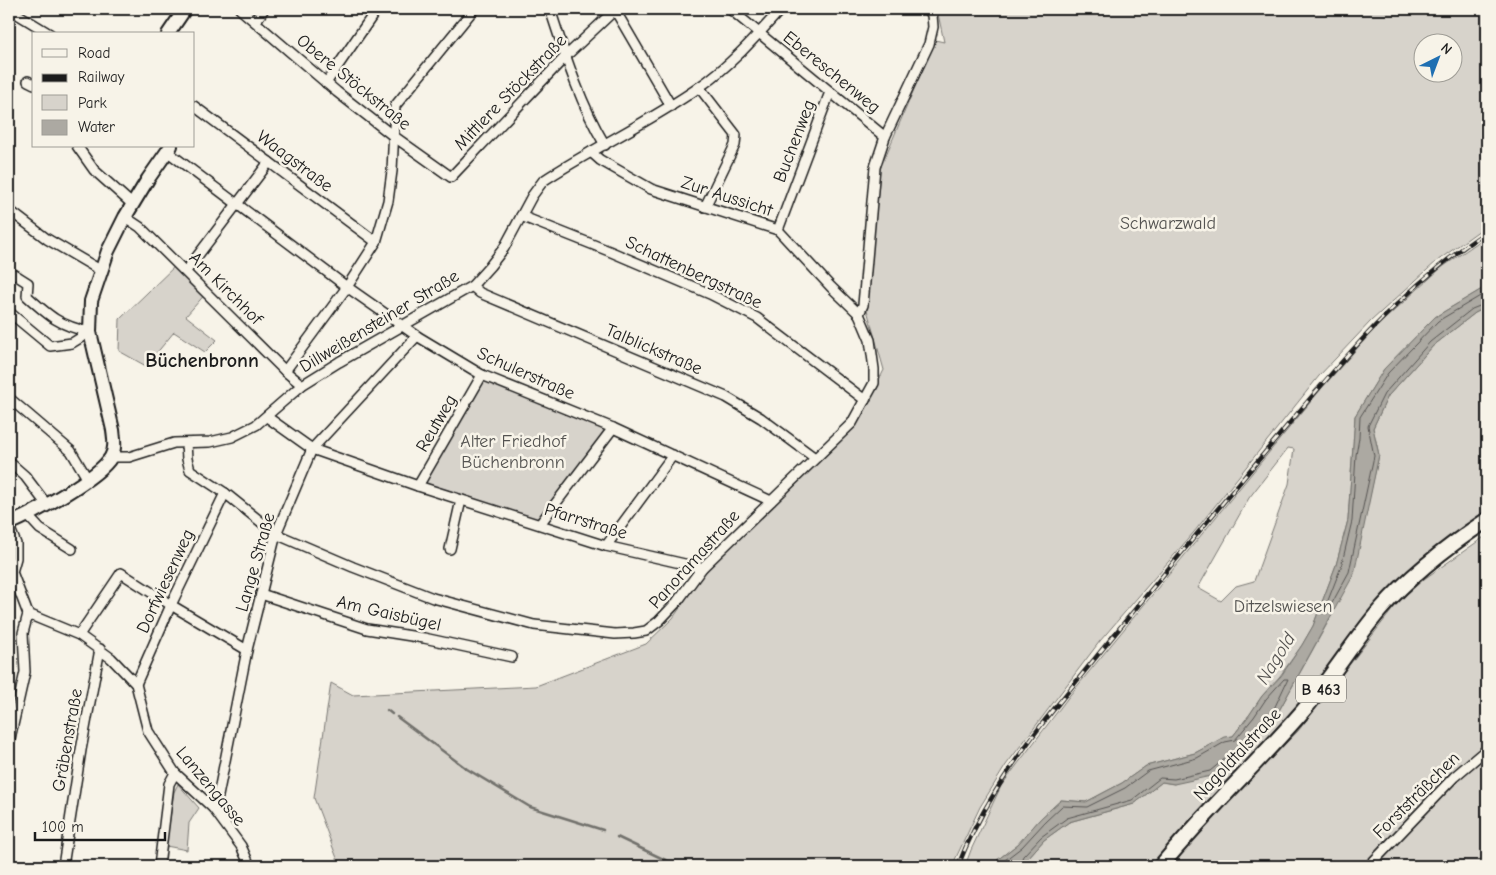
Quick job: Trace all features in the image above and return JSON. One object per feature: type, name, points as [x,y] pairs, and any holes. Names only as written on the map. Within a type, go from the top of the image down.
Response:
[{"type":"main road","points":[[169,32],[185,9]]},
{"type":"main road","points":[[9,525],[47,505],[102,468],[111,457],[115,443],[90,332],[91,301],[100,270],[124,217],[170,149]]},
{"type":"main road","name":"Nagoldtalstraße","points":[[1161,866],[1302,713],[1329,680],[1367,626],[1393,596],[1438,555],[1487,520]]},
{"type":"street","points":[[9,9],[47,32]]},
{"type":"street","name":"Obere Stöckstraße","points":[[240,9],[326,83],[392,135],[451,177]]},
{"type":"street","points":[[256,21],[264,9]]},
{"type":"street","points":[[326,83],[377,9]]},
{"type":"street","points":[[285,371],[347,287],[376,242],[388,201],[392,171],[392,135],[395,106],[474,9]]},
{"type":"street","points":[[550,9],[566,56],[595,128],[605,145]]},
{"type":"street","points":[[615,9],[671,106]]},
{"type":"street","name":"Mittlere Stöckstraße","points":[[451,177],[566,56],[615,9]]},
{"type":"street","name":"Ebereschenweg","points":[[730,9],[884,136]]},
{"type":"street","name":"Dillweißensteiner Straße","points":[[111,457],[129,456],[174,443],[210,442],[232,437],[267,417],[302,385],[472,286],[504,248],[532,196],[543,181],[671,106],[699,87],[734,60],[781,9]]},
{"type":"street","points":[[859,314],[863,305],[875,167],[884,136],[929,44],[932,34],[930,12]]},
{"type":"street","points":[[699,87],[736,135],[735,145],[706,207]]},
{"type":"street","name":"Buchenweg","points":[[778,230],[830,92]]},
{"type":"street","name":"Waagstraße","points":[[195,107],[376,242]]},
{"type":"street","points":[[78,148],[94,170],[132,204]]},
{"type":"street","name":"Schulerstraße","points":[[170,149],[238,204],[347,287],[417,336],[482,375],[613,428],[771,501]]},
{"type":"street","name":"Zur Aussicht","points":[[591,152],[600,160],[651,189],[778,230],[859,314]]},
{"type":"street","points":[[186,271],[269,162]]},
{"type":"street","points":[[9,210],[47,238],[100,270]]},
{"type":"street","name":"Schattenbergstraße","points":[[521,216],[710,294],[757,318],[865,400]]},
{"type":"street","name":"Am Kirchhof","points":[[124,217],[140,227],[285,371],[302,385]]},
{"type":"street","points":[[9,271],[28,283],[27,296],[50,317],[75,329],[90,332]]},
{"type":"street","name":"Talblickstraße","points":[[472,286],[480,294],[726,397],[761,418],[815,458]]},
{"type":"street","points":[[9,312],[50,346],[72,343],[90,332]]},
{"type":"street","name":"Panoramastraße","points":[[186,443],[186,459],[190,470],[225,493],[276,534],[433,598],[534,625],[615,634],[634,634],[646,630],[659,621],[677,602],[702,568],[815,458],[845,432],[852,423],[874,383],[870,340],[859,314]]},
{"type":"street","name":"Lange Straße","points":[[213,808],[217,801],[247,650],[276,534],[312,450],[417,336]]},
{"type":"street","name":"Reutweg","points":[[418,486],[482,375]]},
{"type":"street","points":[[9,398],[71,451],[87,478]]},
{"type":"street","name":"Pfarrstraße","points":[[267,417],[312,450],[606,546],[702,568]]},
{"type":"street","points":[[540,524],[613,428]]},
{"type":"street","points":[[606,546],[673,455]]},
{"type":"street","points":[[9,462],[25,476],[47,505]]},
{"type":"street","name":"Dorfwiesenweg","points":[[136,684],[170,606],[225,493]]},
{"type":"street","points":[[450,549],[461,500]]},
{"type":"street","points":[[28,516],[40,528],[72,549]]},
{"type":"street","points":[[9,525],[16,544],[16,558],[10,572],[28,614],[23,633],[25,672],[9,743]]},
{"type":"street","points":[[79,635],[121,573],[170,606],[247,650]]},
{"type":"street","name":"Am Gaisbügel","points":[[261,594],[367,629],[424,638],[512,657]]},
{"type":"street","name":"Lanzengasse","points":[[28,614],[79,635],[111,658],[136,684],[148,731],[175,772],[213,808],[241,846],[250,866]]},
{"type":"street","name":"Gräbenstraße","points":[[63,866],[81,750],[100,649]]},
{"type":"street","name":"Forststräßchen","points":[[1369,866],[1454,777],[1487,749]]},
{"type":"street","points":[[159,866],[169,784],[175,772]]},
{"type":"green space","name":"Schwarzwald","points":[[937,9],[1487,9],[1487,225],[1437,261],[1371,321],[1319,376],[1194,532],[1100,641],[1006,765],[980,807],[952,866],[340,866],[314,798],[331,683],[353,695],[536,686],[646,644],[673,618],[708,567],[858,421],[884,370],[867,310],[880,169],[935,40],[944,42]]},
{"type":"green space","name":"Ditzelswiesen","points":[[1487,236],[1487,286],[1435,317],[1384,369],[1355,416],[1348,520],[1336,565],[1313,626],[1280,676],[1262,696],[1233,736],[1223,738],[1195,753],[1146,766],[1122,783],[1086,802],[1061,800],[1041,818],[1018,844],[996,861],[995,866],[965,866],[1001,786],[1070,695],[1321,389],[1375,328],[1441,268]],"holes":[[[1288,448],[1294,449],[1289,484],[1254,581],[1236,586],[1221,601],[1198,588],[1249,498]]]},
{"type":"green space","points":[[178,263],[207,292],[186,316],[217,340],[205,352],[174,332],[146,366],[119,351],[120,319]]},
{"type":"green space","points":[[1487,307],[1487,515],[1377,603],[1292,716],[1152,866],[1023,866],[1044,840],[1069,822],[1134,804],[1162,782],[1174,784],[1253,742],[1276,716],[1332,615],[1364,522],[1379,455],[1373,428],[1388,396],[1433,346],[1475,313]]},
{"type":"green space","name":"Alter Friedhof Büchenbronn","points":[[483,378],[608,430],[538,521],[424,483]]},
{"type":"green space","points":[[1487,535],[1487,866],[1171,866],[1218,812],[1298,731],[1399,601],[1424,579]]},
{"type":"green space","points":[[178,784],[199,808],[189,823],[187,850],[166,846],[174,792]]},
{"type":"water","points":[[1487,286],[1487,307],[1475,313],[1433,346],[1388,396],[1373,428],[1379,455],[1354,574],[1276,716],[1253,742],[1211,776],[1174,784],[1162,782],[1134,804],[1069,822],[1044,840],[1023,866],[995,866],[996,861],[1018,844],[1041,818],[1061,800],[1086,802],[1122,783],[1146,766],[1195,753],[1224,737],[1233,736],[1262,696],[1281,676],[1313,626],[1336,565],[1348,520],[1355,416],[1384,369],[1435,317]]},
{"type":"waterway","points":[[387,710],[392,714]]},
{"type":"waterway","points":[[397,717],[467,769],[530,807],[603,830]]},
{"type":"waterway","points":[[617,837],[678,866]]},
{"type":"railway","points":[[958,866],[985,810],[1006,775],[1042,724],[1251,469],[1360,341],[1419,284],[1487,231]]},
{"type":"district","name":"Büchenbronn","points":[[202,360]]},
{"type":"water label","name":"Nagold","points":[[1275,658]]}]
